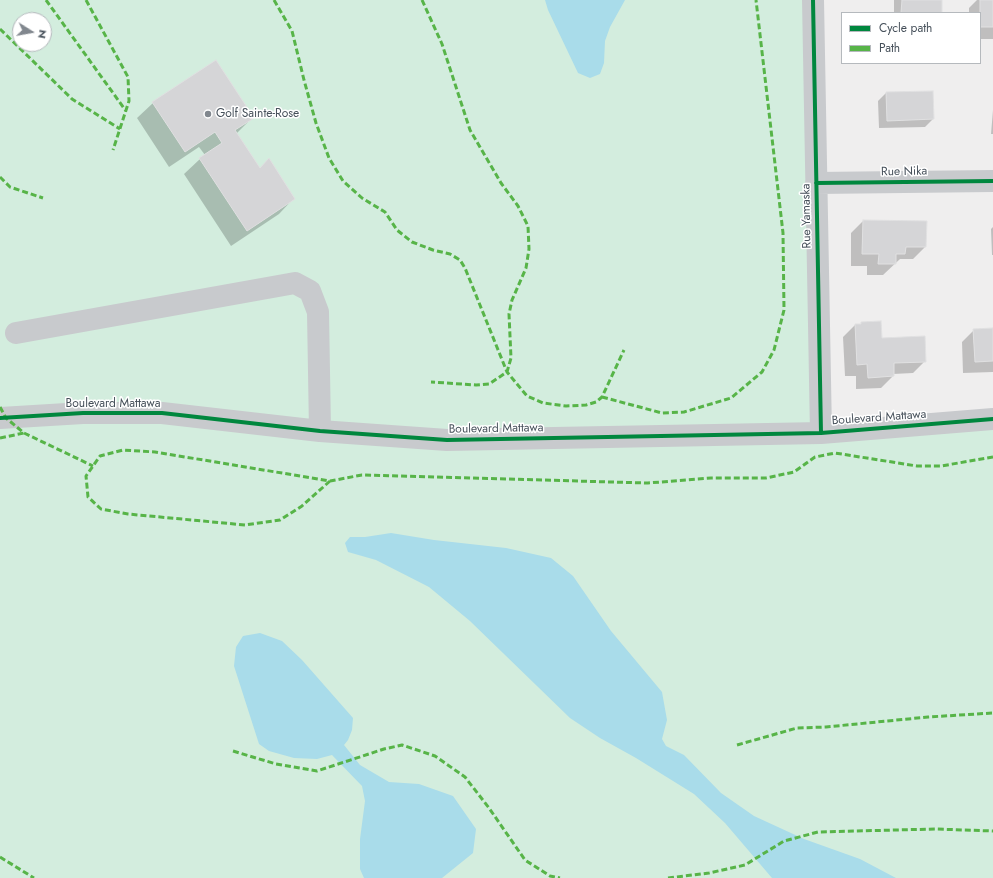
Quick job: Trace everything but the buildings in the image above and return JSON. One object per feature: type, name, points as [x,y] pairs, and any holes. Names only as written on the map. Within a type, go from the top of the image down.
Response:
[{"type":"street","name":"Rue Yamaska","points":[[813,0],[821,433]]},
{"type":"street","name":"Rue Nika","points":[[816,183],[993,181]]},
{"type":"street","points":[[16,333],[295,283],[310,291],[318,312],[320,431]]},
{"type":"street","name":"Boulevard Mattawa","points":[[0,418],[83,412],[162,413],[320,431],[447,440],[821,433],[993,419]]},
{"type":"green space","name":"Golf Sainte-Rose","points":[[0,0],[813,0],[821,432],[993,419],[993,878],[0,878]]},
{"type":"water","points":[[545,0],[625,0],[610,27],[605,41],[604,63],[600,74],[590,78],[578,73],[548,10]]},
{"type":"water","points":[[391,533],[434,540],[506,548],[551,558],[573,576],[611,631],[662,692],[667,720],[662,739],[666,746],[684,755],[721,793],[754,816],[804,839],[860,859],[896,878],[772,878],[725,823],[694,794],[636,758],[600,738],[570,718],[470,621],[429,587],[376,560],[348,552],[345,543],[350,537],[365,537]]},
{"type":"water","points":[[260,633],[282,641],[302,660],[353,718],[352,730],[344,745],[360,765],[389,782],[419,784],[453,796],[476,829],[473,853],[442,878],[364,878],[360,869],[360,839],[365,801],[362,786],[332,755],[317,759],[294,758],[269,751],[259,744],[234,666],[236,647],[243,636]]},
{"type":"marked path","points":[[46,0],[126,111]]},
{"type":"marked path","points":[[86,0],[128,77],[129,101],[113,150]]},
{"type":"marked path","points":[[274,0],[292,31],[316,123],[329,158],[343,181],[362,198],[385,212],[397,230],[412,242],[433,250],[450,254],[460,260],[465,268],[507,372],[527,396],[543,403],[566,406],[586,405],[596,402],[602,397],[624,350]]},
{"type":"marked path","points":[[422,0],[442,44],[470,130],[501,183],[518,206],[528,226],[529,249],[526,268],[512,300],[509,314],[511,358],[507,372],[489,384],[476,385],[431,382]]},
{"type":"marked path","points":[[602,397],[662,413],[684,412],[731,398],[762,372],[774,350],[784,310],[783,233],[756,0]]},
{"type":"marked path","points":[[0,29],[72,99],[120,129]]},
{"type":"marked path","points":[[0,177],[10,187],[43,198]]},
{"type":"marked path","points":[[0,407],[6,418],[24,433],[93,466]]},
{"type":"marked path","points":[[0,438],[24,433]]},
{"type":"marked path","points":[[330,481],[302,506],[280,520],[245,525],[128,514],[101,509],[88,497],[86,476],[100,456],[123,450],[155,452],[330,481],[362,475],[648,483],[711,478],[766,478],[794,472],[815,457],[835,453],[917,466],[941,466],[993,457]]},
{"type":"marked path","points":[[737,745],[797,728],[826,727],[928,717],[993,713]]},
{"type":"marked path","points":[[233,751],[276,764],[317,771],[384,749],[402,745],[435,756],[465,777],[489,808],[525,860],[550,876],[560,878]]},
{"type":"marked path","points":[[668,878],[709,873],[745,865],[784,841],[818,832],[935,829],[993,831]]},
{"type":"marked path","points":[[0,857],[34,878]]},
{"type":"cycle path","points":[[813,0],[821,433]]},
{"type":"cycle path","points":[[816,183],[993,181]]},
{"type":"cycle path","points":[[0,418],[83,413],[162,413],[320,431],[447,440],[821,433],[993,419]]},
{"type":"place","name":"Golf Sainte-Rose","points":[[208,114]]}]
